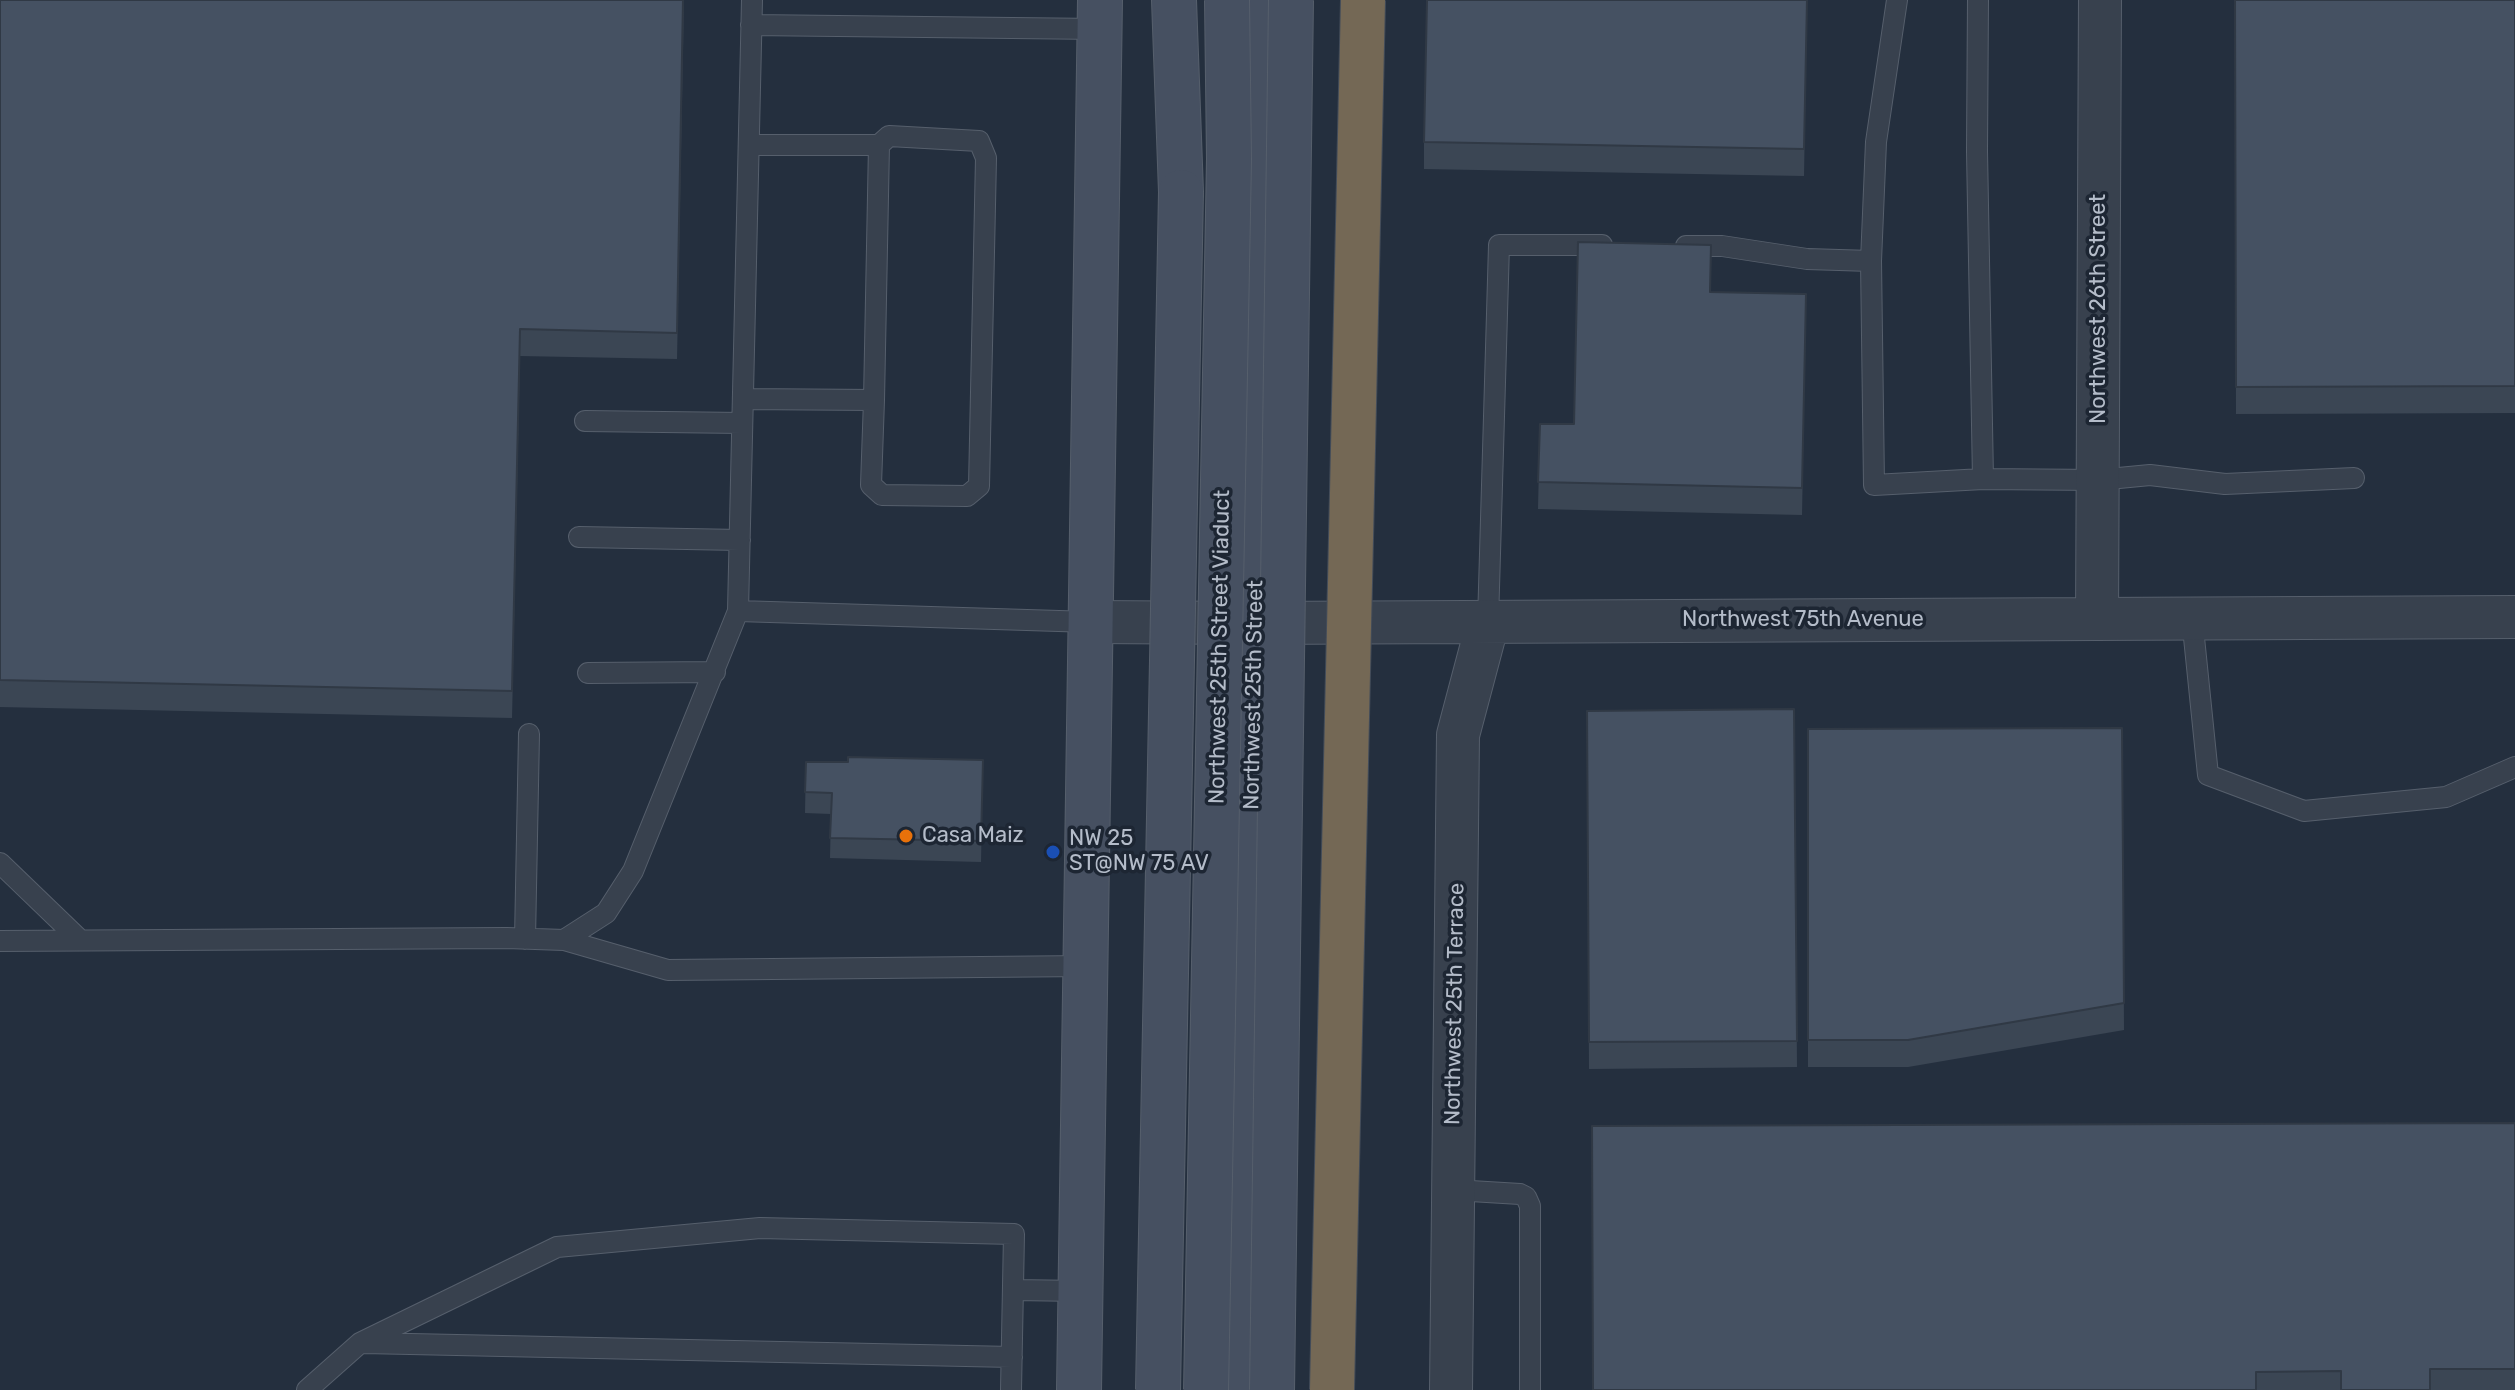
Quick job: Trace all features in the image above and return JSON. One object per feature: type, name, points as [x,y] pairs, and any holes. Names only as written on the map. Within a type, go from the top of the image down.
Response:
[{"type":"highway","points":[[1332,1390],[1363,0]]},
{"type":"main road","points":[[1158,1390],[1181,192],[1174,0]]},
{"type":"main road","name":"Northwest 25th Street Viaduct","points":[[1206,1390],[1229,175],[1227,0]]},
{"type":"main road","name":"Northwest 25th Street","points":[[1239,1390],[1268,0]]},
{"type":"main road","points":[[1272,1390],[1291,0]]},
{"type":"main road","points":[[1079,1390],[1099,14]]},
{"type":"street","name":"Northwest 26th Street","points":[[2097,619],[2100,0]]},
{"type":"street","name":"Northwest 75th Avenue","points":[[1091,622],[2515,617]]},
{"type":"street","name":"Northwest 25th Terrace","points":[[1451,1390],[1458,735],[1488,622]]},
{"type":"lane","points":[[564,940],[606,913],[633,871],[738,611],[752,0]]},
{"type":"lane","points":[[1897,0],[1876,142],[1871,261],[1874,485],[1983,479],[2098,480],[2150,475],[2225,484],[2354,478]]},
{"type":"lane","points":[[1978,0],[1977,151],[1983,479]]},
{"type":"lane","points":[[751,25],[1099,14]]},
{"type":"lane","points":[[749,145],[879,145],[889,136],[979,141],[986,158],[979,486],[967,496],[882,495],[871,485],[879,145]]},
{"type":"lane","points":[[1488,622],[1499,245],[1626,245]]},
{"type":"lane","points":[[1674,246],[1722,246],[1807,259],[1871,261]]},
{"type":"lane","points":[[743,399],[874,400]]},
{"type":"lane","points":[[585,421],[742,423]]},
{"type":"lane","points":[[579,537],[740,540]]},
{"type":"lane","points":[[738,611],[1091,622]]},
{"type":"lane","points":[[2192,618],[2208,775],[2304,811],[2446,797],[2515,767]]},
{"type":"lane","points":[[588,673],[715,672]]},
{"type":"lane","points":[[525,939],[529,734]]},
{"type":"lane","points":[[0,863],[80,940]]},
{"type":"lane","points":[[0,941],[525,939],[564,940],[668,970],[1086,966]]},
{"type":"lane","points":[[1454,1190],[1520,1194],[1526,1197],[1530,1206],[1530,1390]]},
{"type":"lane","points":[[307,1390],[360,1343],[557,1247],[760,1228],[1014,1234],[1011,1390]]},
{"type":"lane","points":[[1014,1290],[1081,1291]]},
{"type":"lane","points":[[360,1343],[1012,1357]]},
{"type":"building","points":[[0,0],[683,0],[677,333],[520,329],[512,691],[0,680]]},
{"type":"building","points":[[1427,0],[1807,0],[1804,149],[1424,142]]},
{"type":"building","points":[[2235,0],[2515,0],[2515,386],[2236,387]]},
{"type":"building","points":[[1578,242],[1711,245],[1710,292],[1806,294],[1802,488],[1538,482],[1540,424],[1574,424]]},
{"type":"building","points":[[1794,709],[1797,1041],[1589,1042],[1587,711]]},
{"type":"building","points":[[2122,728],[2124,1003],[1908,1040],[1808,1040],[1808,729]]},
{"type":"building","name":"Casa Maiz","points":[[848,757],[983,760],[981,841],[830,838],[832,793],[805,792],[806,762],[848,762]]},
{"type":"building","points":[[2515,1123],[2515,1369],[2430,1369],[2430,1390],[2341,1390],[2341,1371],[2256,1372],[2256,1390],[1593,1390],[1592,1126]]},
{"type":"place","name":"Casa Maiz","points":[[906,836]]},
{"type":"place","name":"NW 25 ST@NW 75 AV","points":[[1053,852]]}]
